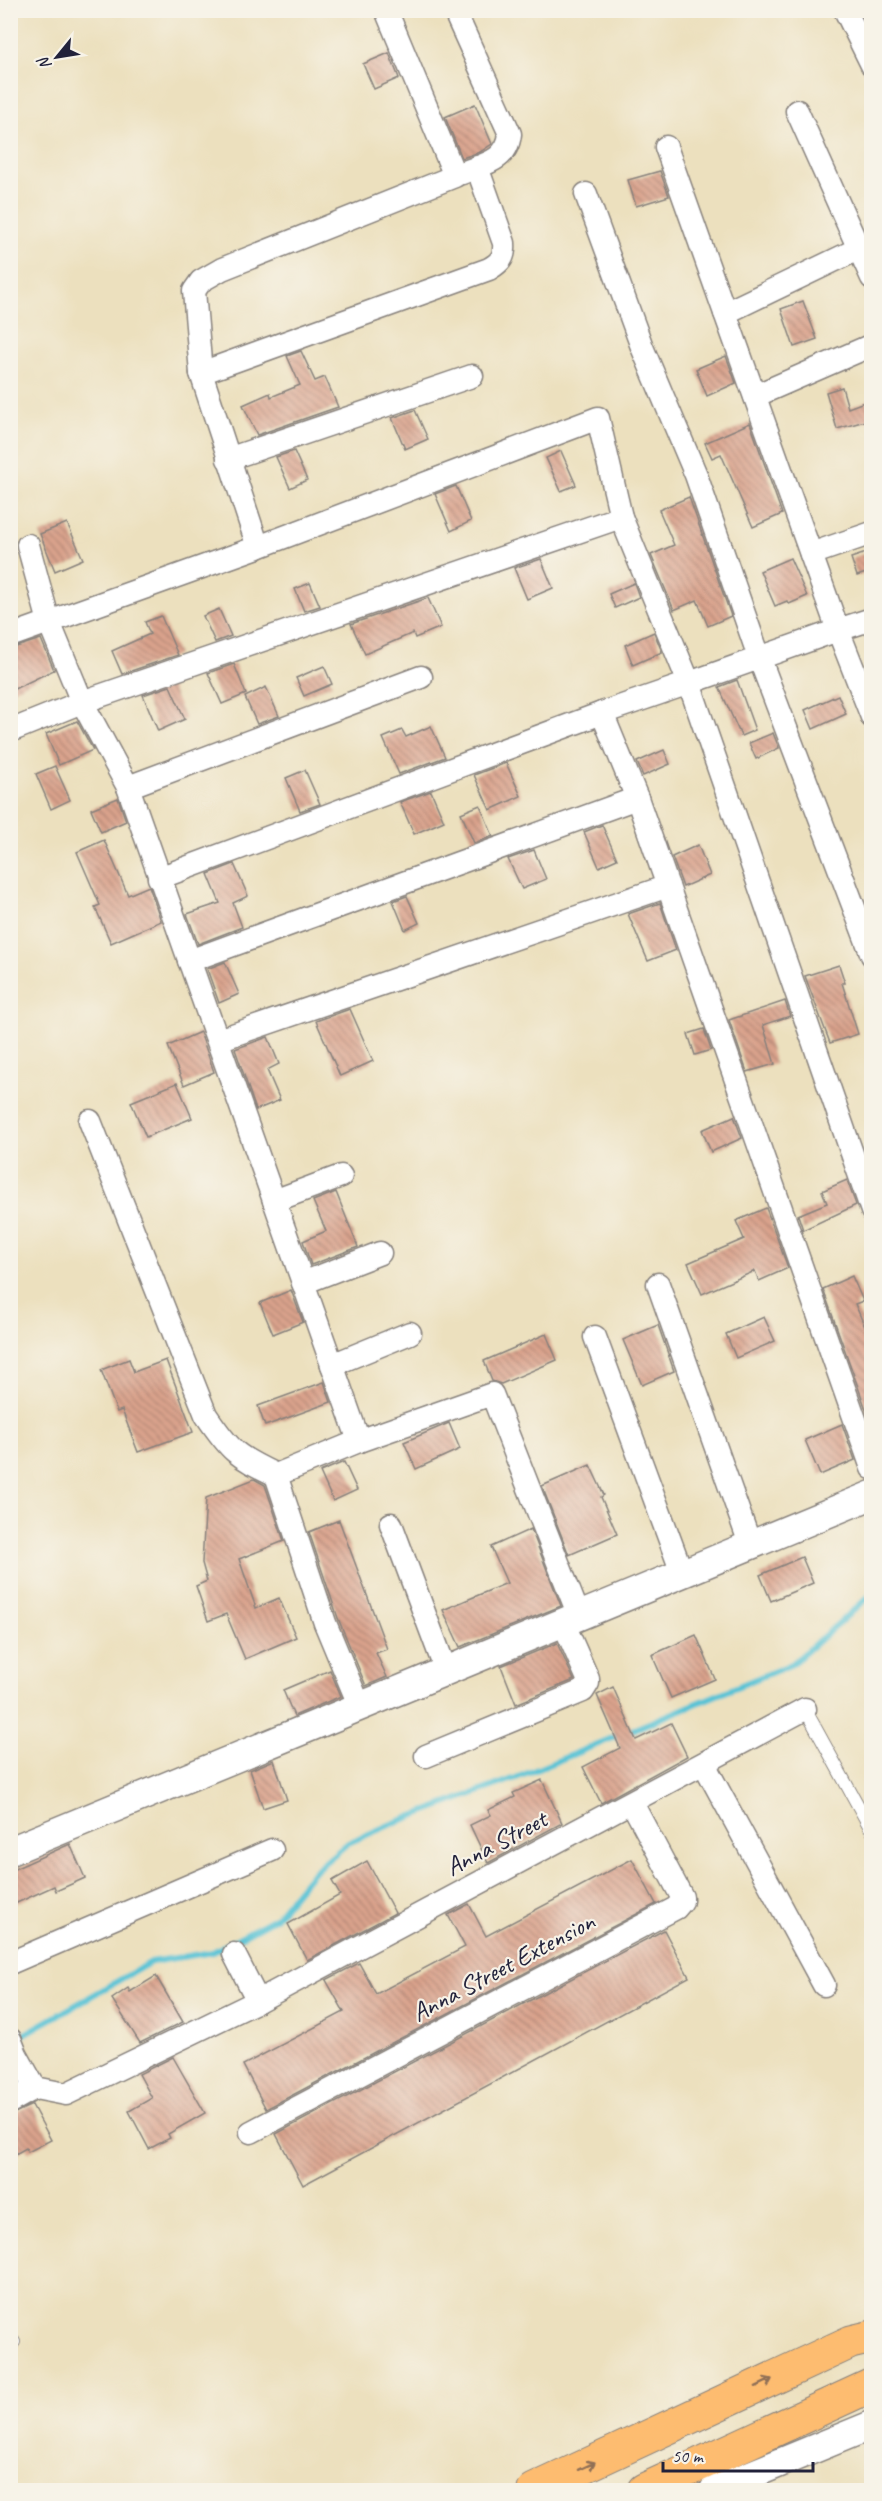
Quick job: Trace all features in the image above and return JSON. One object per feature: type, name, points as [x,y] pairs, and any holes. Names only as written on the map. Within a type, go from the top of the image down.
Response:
[{"type":"highway","points":[[534,2490],[851,2342],[872,2337]]},
{"type":"highway","points":[[644,2490],[872,2385]]},
{"type":"street","points":[[386,10],[455,176]]},
{"type":"street","points":[[258,546],[201,373],[194,291],[201,281],[222,269],[477,167],[503,153],[508,146],[510,134],[454,10]]},
{"type":"street","points":[[845,10],[872,65]]},
{"type":"street","points":[[797,111],[872,278]]},
{"type":"street","points":[[666,147],[838,630],[872,717]]},
{"type":"street","points":[[201,373],[489,269],[500,263],[504,255],[504,243],[477,167]]},
{"type":"street","points":[[586,194],[642,347],[703,495],[759,657],[872,955]]},
{"type":"street","points":[[725,313],[858,249]]},
{"type":"street","points":[[755,396],[872,345]]},
{"type":"street","points":[[228,459],[472,376]]},
{"type":"street","points":[[10,636],[258,546],[598,418],[621,517],[689,683],[872,1210]]},
{"type":"street","points":[[10,731],[82,702],[621,517]]},
{"type":"street","points":[[811,554],[872,532]]},
{"type":"street","points":[[28,544],[49,622],[82,702],[128,787],[359,1441]]},
{"type":"street","points":[[159,878],[602,713],[872,619]]},
{"type":"street","points":[[128,787],[421,677]]},
{"type":"street","points":[[602,713],[637,798],[872,1468]]},
{"type":"street","points":[[189,961],[637,798]]},
{"type":"street","points":[[218,1040],[668,886]]},
{"type":"street","points":[[90,1121],[206,1415],[225,1443],[239,1457],[276,1475],[325,1623],[360,1707]]},
{"type":"street","points":[[274,1201],[341,1176]]},
{"type":"street","points":[[303,1284],[380,1253]]},
{"type":"street","points":[[658,1284],[750,1544]]},
{"type":"street","points":[[333,1365],[410,1333]]},
{"type":"street","points":[[596,1337],[682,1573]]},
{"type":"street","points":[[276,1475],[359,1441],[492,1394],[571,1619],[588,1683],[583,1691],[426,1756]]},
{"type":"street","points":[[10,1851],[872,1495]]},
{"type":"street","points":[[391,1524],[446,1671]]},
{"type":"street","name":"Anna Street","points":[[36,2088],[66,2094],[258,2001],[806,1709]]},
{"type":"street","points":[[704,1764],[824,1985]]},
{"type":"street","name":"Anna Street Extension","points":[[251,2132],[676,1908],[682,1901],[682,1897],[632,1803]]},
{"type":"street","points":[[10,1963],[272,1850]]},
{"type":"street","points":[[234,1954],[258,2001]]},
{"type":"street","points":[[10,2102],[36,2088],[13,2045]]},
{"type":"street","points":[[714,2490],[872,2425]]},
{"type":"lane","points":[[806,1709],[872,1831]]},
{"type":"building","points":[[389,53],[399,78],[374,89],[363,64]]},
{"type":"building","points":[[475,104],[492,144],[480,152],[462,158],[445,117]]},
{"type":"building","points":[[660,171],[669,196],[636,206],[628,180]]},
{"type":"building","points":[[803,301],[817,339],[794,347],[781,309]]},
{"type":"building","points":[[301,351],[315,381],[325,377],[338,407],[257,435],[243,405],[270,393],[271,397],[300,385],[287,356]]},
{"type":"building","points":[[726,356],[736,383],[707,396],[696,369]]},
{"type":"building","points":[[842,387],[848,408],[872,399],[872,419],[837,429],[826,392]]},
{"type":"building","points":[[415,410],[428,439],[405,449],[392,418]]},
{"type":"building","points":[[750,423],[782,514],[753,527],[721,454],[712,458],[705,443]]},
{"type":"building","points":[[294,451],[307,480],[290,488],[276,457]]},
{"type":"building","points":[[561,451],[576,485],[561,491],[546,458]]},
{"type":"building","points":[[456,486],[471,521],[451,531],[435,494]]},
{"type":"building","points":[[689,497],[731,616],[708,626],[697,600],[674,610],[651,555],[674,545],[659,510]]},
{"type":"building","points":[[67,523],[83,559],[55,571],[40,534]]},
{"type":"building","points":[[872,551],[872,571],[857,576],[851,558]]},
{"type":"building","points":[[790,558],[807,596],[789,604],[787,601],[775,606],[760,571]]},
{"type":"building","points":[[541,559],[553,588],[527,599],[514,568]]},
{"type":"building","points":[[310,583],[320,606],[304,611],[295,589]]},
{"type":"building","points":[[634,583],[639,597],[615,608],[609,594]]},
{"type":"building","points":[[428,598],[441,627],[415,638],[413,633],[365,654],[351,624]]},
{"type":"building","points":[[219,609],[231,636],[215,642],[203,616]]},
{"type":"building","points":[[161,616],[178,655],[122,674],[112,651],[150,634],[145,622]]},
{"type":"building","points":[[654,632],[662,652],[633,665],[625,645]]},
{"type":"building","points":[[41,639],[54,670],[10,691],[10,649]]},
{"type":"building","points":[[234,664],[246,694],[222,704],[208,673]]},
{"type":"building","points":[[324,666],[332,684],[304,696],[296,678]]},
{"type":"building","points":[[737,680],[755,730],[741,736],[719,687]]},
{"type":"building","points":[[170,686],[185,719],[158,731],[143,695]]},
{"type":"building","points":[[266,687],[279,716],[257,724],[245,697]]},
{"type":"building","points":[[838,695],[846,714],[813,729],[805,710]]},
{"type":"building","points":[[77,721],[93,750],[59,765],[46,734]]},
{"type":"building","points":[[431,726],[445,757],[399,774],[383,738],[402,730],[406,737]]},
{"type":"building","points":[[773,733],[779,748],[756,759],[749,743]]},
{"type":"building","points":[[664,750],[670,764],[643,776],[637,762]]},
{"type":"building","points":[[506,763],[521,796],[490,810],[474,775]]},
{"type":"building","points":[[55,766],[70,800],[51,809],[36,774]]},
{"type":"building","points":[[305,770],[320,804],[300,811],[286,778]]},
{"type":"building","points":[[431,791],[444,821],[414,834],[400,802]]},
{"type":"building","points":[[118,798],[126,821],[101,832],[91,809]]},
{"type":"building","points":[[480,805],[493,836],[474,843],[461,813]]},
{"type":"building","points":[[602,825],[617,859],[599,867],[584,832]]},
{"type":"building","points":[[104,840],[128,895],[149,886],[161,921],[111,943],[95,907],[100,905],[77,852]]},
{"type":"building","points":[[698,845],[710,875],[683,887],[672,857]]},
{"type":"building","points":[[534,850],[546,879],[522,889],[508,859]]},
{"type":"building","points":[[234,864],[248,896],[233,903],[242,927],[198,944],[187,914],[220,903],[208,874]]},
{"type":"building","points":[[407,896],[419,923],[405,930],[393,901]]},
{"type":"building","points":[[660,903],[676,950],[648,961],[628,914]]},
{"type":"building","points":[[225,962],[239,994],[219,1003],[207,969]]},
{"type":"building","points":[[839,965],[845,983],[842,983],[858,1034],[830,1043],[805,976]]},
{"type":"building","points":[[785,1001],[790,1016],[763,1025],[775,1064],[747,1072],[729,1020]]},
{"type":"building","points":[[350,1009],[373,1061],[340,1076],[316,1021]]},
{"type":"building","points":[[704,1029],[711,1050],[695,1055],[688,1034]]},
{"type":"building","points":[[200,1032],[214,1072],[184,1085],[168,1046]]},
{"type":"building","points":[[268,1037],[279,1064],[267,1070],[280,1100],[256,1110],[235,1049]]},
{"type":"building","points":[[177,1083],[192,1118],[146,1137],[131,1102]]},
{"type":"building","points":[[734,1116],[742,1138],[711,1152],[702,1130]]},
{"type":"building","points":[[847,1180],[856,1205],[803,1230],[798,1215],[827,1203],[822,1191]]},
{"type":"building","points":[[336,1192],[358,1247],[311,1265],[303,1241],[326,1231],[313,1201]]},
{"type":"building","points":[[766,1208],[788,1268],[759,1281],[755,1271],[702,1294],[688,1263],[744,1239],[736,1221]]},
{"type":"building","points":[[852,1276],[863,1301],[855,1304],[872,1343],[872,1426],[823,1289]]},
{"type":"building","points":[[291,1290],[303,1322],[273,1334],[260,1303]]},
{"type":"building","points":[[764,1317],[775,1341],[736,1358],[726,1334]]},
{"type":"building","points":[[658,1325],[674,1371],[642,1385],[623,1340]]},
{"type":"building","points":[[546,1334],[557,1360],[501,1384],[492,1381],[484,1361]]},
{"type":"building","points":[[129,1359],[134,1372],[166,1360],[193,1432],[138,1452],[122,1410],[117,1412],[101,1370]]},
{"type":"building","points":[[324,1382],[331,1402],[265,1426],[258,1406]]},
{"type":"building","points":[[449,1423],[460,1449],[416,1469],[404,1442]]},
{"type":"building","points":[[842,1424],[855,1460],[820,1475],[805,1440]]},
{"type":"building","points":[[344,1462],[357,1490],[333,1501],[320,1472]]},
{"type":"building","points":[[590,1465],[604,1495],[601,1497],[617,1534],[569,1555],[542,1486]]},
{"type":"building","points":[[254,1479],[265,1485],[284,1541],[239,1559],[256,1608],[279,1598],[296,1637],[245,1659],[226,1614],[208,1621],[196,1586],[207,1581],[202,1563],[206,1498]]},
{"type":"building","points":[[339,1520],[387,1649],[376,1653],[387,1677],[366,1686],[338,1618],[309,1532]]},
{"type":"building","points":[[531,1529],[561,1606],[460,1647],[443,1610],[507,1583],[491,1547]]},
{"type":"building","points":[[802,1557],[813,1583],[771,1601],[760,1575]]},
{"type":"building","points":[[696,1635],[715,1679],[671,1698],[652,1655]]},
{"type":"building","points":[[557,1643],[574,1680],[516,1704],[501,1666]]},
{"type":"building","points":[[330,1670],[341,1696],[294,1716],[283,1690]]},
{"type":"building","points":[[613,1687],[636,1740],[671,1723],[687,1756],[601,1803],[583,1767],[620,1748],[597,1695]]},
{"type":"building","points":[[274,1760],[287,1800],[263,1808],[250,1770]]},
{"type":"building","points":[[542,1780],[562,1823],[488,1863],[470,1825],[491,1815],[488,1810],[515,1797],[513,1793]]},
{"type":"building","points":[[70,1844],[85,1878],[56,1891],[54,1886],[10,1906],[10,1871]]},
{"type":"building","points":[[632,1859],[656,1904],[266,2109],[243,2065],[344,2012],[326,1980],[359,1963],[376,1994],[465,1947],[448,1915],[469,1904],[486,1936]]},
{"type":"building","points":[[367,1861],[395,1913],[307,1960],[288,1924],[340,1895],[332,1881]]},
{"type":"building","points":[[664,1930],[689,1977],[303,2185],[276,2134]]},
{"type":"building","points":[[156,1976],[183,2022],[140,2043],[112,1999],[128,1988],[130,1992]]},
{"type":"building","points":[[173,2057],[205,2113],[168,2134],[170,2138],[149,2149],[129,2111],[152,2098],[139,2074]]},
{"type":"building","points":[[32,2105],[51,2140],[28,2152],[26,2148],[10,2157],[10,2115]]},
{"type":"waterway","points":[[16,2039],[151,1962],[213,1952],[275,1918],[312,1873],[348,1843],[394,1823],[516,1778],[792,1664],[872,1594]]}]
